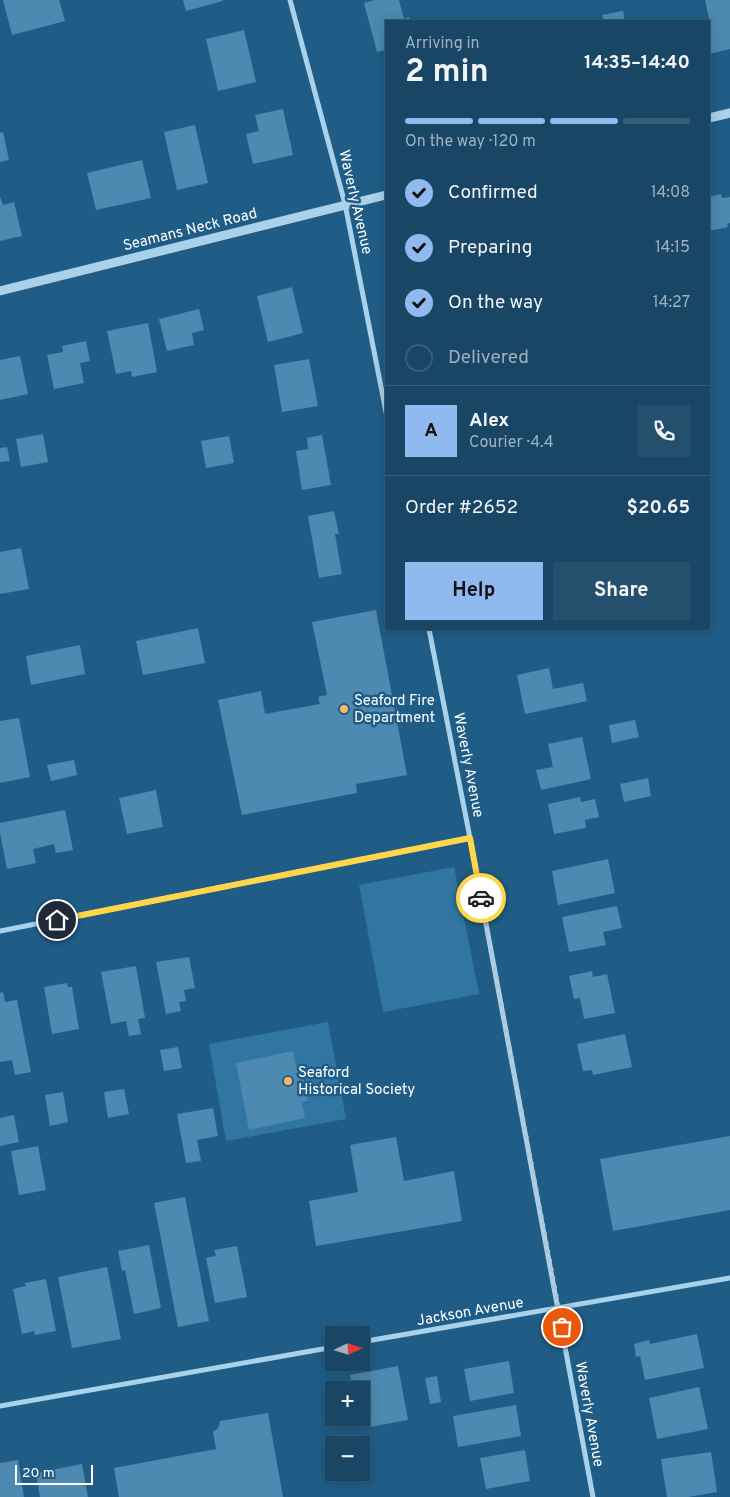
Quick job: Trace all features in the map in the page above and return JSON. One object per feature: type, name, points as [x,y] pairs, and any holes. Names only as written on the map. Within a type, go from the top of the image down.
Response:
[{"type":"street","name":"Waverly Avenue","points":[[290,0],[345,204],[385,407]]},
{"type":"street","points":[[710,118],[730,113]]},
{"type":"street","name":"Seamans Neck Road","points":[[0,291],[385,195]]},
{"type":"street","name":"Waverly Avenue","points":[[429,630],[593,1497]]},
{"type":"street","points":[[0,931],[470,838]]},
{"type":"street","name":"Jackson Avenue","points":[[370,1340],[730,1278]]},
{"type":"street","points":[[0,1406],[325,1349]]},
{"type":"shaded area","points":[[454,867],[479,994],[383,1012],[359,885]]},
{"type":"shaded area","points":[[328,1022],[346,1119],[226,1141],[209,1044]]},
{"type":"building","points":[[3,0],[59,0],[65,21],[12,35]]},
{"type":"building","points":[[183,0],[223,0],[223,1],[186,11]]},
{"type":"building","points":[[375,0],[399,0],[404,19],[409,17],[410,20],[385,20],[385,50],[377,52],[364,3]]},
{"type":"building","points":[[705,0],[730,0],[730,49],[710,54],[710,20],[700,20],[709,19]]},
{"type":"building","points":[[623,11],[625,20],[604,20],[602,15]]},
{"type":"building","points":[[244,30],[256,82],[218,91],[206,39]]},
{"type":"building","points":[[283,109],[293,155],[253,164],[246,134],[259,131],[255,115]]},
{"type":"building","points":[[195,125],[208,183],[177,190],[164,132]]},
{"type":"building","points":[[3,132],[9,160],[0,162],[0,133]]},
{"type":"building","points":[[142,160],[151,198],[96,210],[87,173]]},
{"type":"building","points":[[721,194],[722,198],[730,197],[730,223],[727,224],[728,227],[710,231],[710,197]]},
{"type":"building","points":[[0,197],[3,205],[14,202],[22,236],[0,241]]},
{"type":"building","points":[[292,287],[303,333],[268,342],[257,296]]},
{"type":"building","points":[[199,309],[204,330],[192,333],[194,345],[167,351],[159,319]]},
{"type":"building","points":[[148,323],[157,372],[132,377],[131,371],[116,374],[107,331]]},
{"type":"building","points":[[86,341],[90,361],[80,363],[84,383],[54,389],[47,355],[63,352],[62,346]]},
{"type":"building","points":[[20,356],[28,394],[0,400],[0,360]]},
{"type":"building","points":[[309,359],[318,406],[282,412],[274,365]]},
{"type":"building","points":[[43,434],[48,462],[21,467],[16,439]]},
{"type":"building","points":[[322,435],[331,485],[302,490],[296,451],[308,449],[307,438]]},
{"type":"building","points":[[229,436],[234,463],[206,468],[201,441]]},
{"type":"building","points":[[7,447],[10,461],[0,462],[0,448]]},
{"type":"building","points":[[334,511],[339,534],[335,534],[342,574],[319,578],[308,516]]},
{"type":"building","points":[[21,548],[29,589],[0,594],[0,552]]},
{"type":"building","name":"Seaford Fire Department","points":[[376,610],[407,775],[356,784],[357,793],[242,815],[218,700],[261,691],[265,714],[320,704],[318,697],[327,695],[312,622]]},
{"type":"building","points":[[198,628],[205,663],[143,675],[136,641]]},
{"type":"building","points":[[80,645],[85,674],[31,685],[26,656]]},
{"type":"building","points":[[549,668],[553,689],[583,683],[587,701],[525,714],[517,675]]},
{"type":"building","points":[[19,718],[30,777],[0,783],[0,721]]},
{"type":"building","points":[[635,720],[639,737],[612,743],[609,725]]},
{"type":"building","points":[[582,737],[591,779],[541,790],[536,770],[553,767],[548,744]]},
{"type":"building","points":[[74,760],[77,775],[51,781],[47,765]]},
{"type":"building","points":[[648,778],[651,796],[624,802],[620,784]]},
{"type":"building","points":[[156,790],[163,827],[127,834],[119,798]]},
{"type":"building","points":[[580,797],[581,802],[595,799],[599,817],[585,820],[586,828],[554,834],[548,804]]},
{"type":"building","points":[[65,810],[73,850],[56,853],[54,844],[33,849],[36,863],[7,869],[0,833],[0,823]]},
{"type":"building","points":[[608,859],[615,893],[558,905],[552,871]]},
{"type":"building","points":[[617,906],[622,928],[603,932],[606,945],[569,952],[562,917]]},
{"type":"building","points":[[189,957],[195,988],[184,990],[186,1001],[179,1002],[181,1011],[166,1014],[156,962]]},
{"type":"building","points":[[136,966],[145,1018],[138,1019],[141,1034],[129,1036],[126,1021],[111,1024],[101,972]]},
{"type":"building","points":[[592,971],[593,977],[607,974],[615,1013],[584,1019],[580,998],[574,999],[569,976]]},
{"type":"building","points":[[67,983],[68,987],[72,987],[79,1029],[52,1034],[44,987]]},
{"type":"building","points":[[3,992],[5,1002],[17,1000],[31,1072],[15,1075],[12,1060],[0,1062],[0,993]]},
{"type":"building","points":[[625,1034],[632,1067],[593,1075],[592,1070],[583,1071],[577,1044]]},
{"type":"building","points":[[178,1047],[182,1068],[164,1071],[160,1050]]},
{"type":"building","points":[[293,1051],[296,1067],[301,1066],[308,1101],[302,1102],[305,1118],[249,1130],[236,1063]]},
{"type":"building","points":[[124,1089],[129,1114],[108,1118],[104,1092]]},
{"type":"building","points":[[63,1092],[68,1122],[50,1126],[45,1095]]},
{"type":"building","points":[[213,1108],[218,1136],[197,1140],[201,1161],[186,1163],[177,1114]]},
{"type":"building","points":[[14,1115],[19,1142],[0,1146],[0,1118]]},
{"type":"building","points":[[730,1136],[730,1210],[613,1231],[600,1159]]},
{"type":"building","points":[[396,1137],[404,1181],[454,1171],[462,1221],[316,1246],[309,1201],[358,1192],[350,1145]]},
{"type":"building","points":[[38,1146],[46,1190],[19,1195],[11,1151]]},
{"type":"building","points":[[185,1197],[209,1321],[178,1327],[154,1203]]},
{"type":"building","points":[[149,1245],[161,1308],[134,1314],[125,1270],[122,1271],[118,1251]]},
{"type":"building","points":[[237,1246],[247,1297],[215,1303],[206,1258],[216,1256],[214,1250]]},
{"type":"building","points":[[107,1267],[121,1339],[72,1348],[58,1277]]},
{"type":"building","points":[[46,1279],[56,1331],[35,1335],[34,1331],[22,1334],[13,1289],[26,1286],[25,1283]]},
{"type":"building","points":[[697,1334],[704,1368],[645,1380],[640,1356],[636,1357],[634,1344],[649,1340],[650,1344]]},
{"type":"building","points":[[509,1361],[514,1393],[470,1401],[464,1369]]},
{"type":"building","points":[[398,1366],[408,1420],[370,1427],[370,1381],[351,1381],[350,1375]]},
{"type":"building","points":[[437,1376],[441,1402],[430,1404],[425,1378]]},
{"type":"building","points":[[699,1387],[708,1429],[657,1439],[649,1398]]},
{"type":"building","points":[[516,1405],[521,1436],[458,1447],[453,1416]]},
{"type":"building","points":[[268,1413],[283,1497],[119,1497],[114,1468],[216,1449],[213,1432],[218,1428],[220,1421]]},
{"type":"building","points":[[525,1450],[530,1481],[486,1489],[480,1458]]},
{"type":"building","points":[[711,1452],[717,1492],[688,1497],[667,1497],[661,1459]]},
{"type":"building","points":[[18,1460],[24,1497],[0,1497],[0,1463]]},
{"type":"building","points":[[82,1464],[88,1497],[40,1497],[36,1473]]},
{"type":"way so far","points":[[481,898],[562,1327]]},
{"type":"place","name":"Seaford Fire Department","points":[[344,709]]},
{"type":"place","name":"Seaford Historical Society","points":[[288,1081]]},
{"type":"route","points":[[57,920],[470,838],[481,898]]}]
